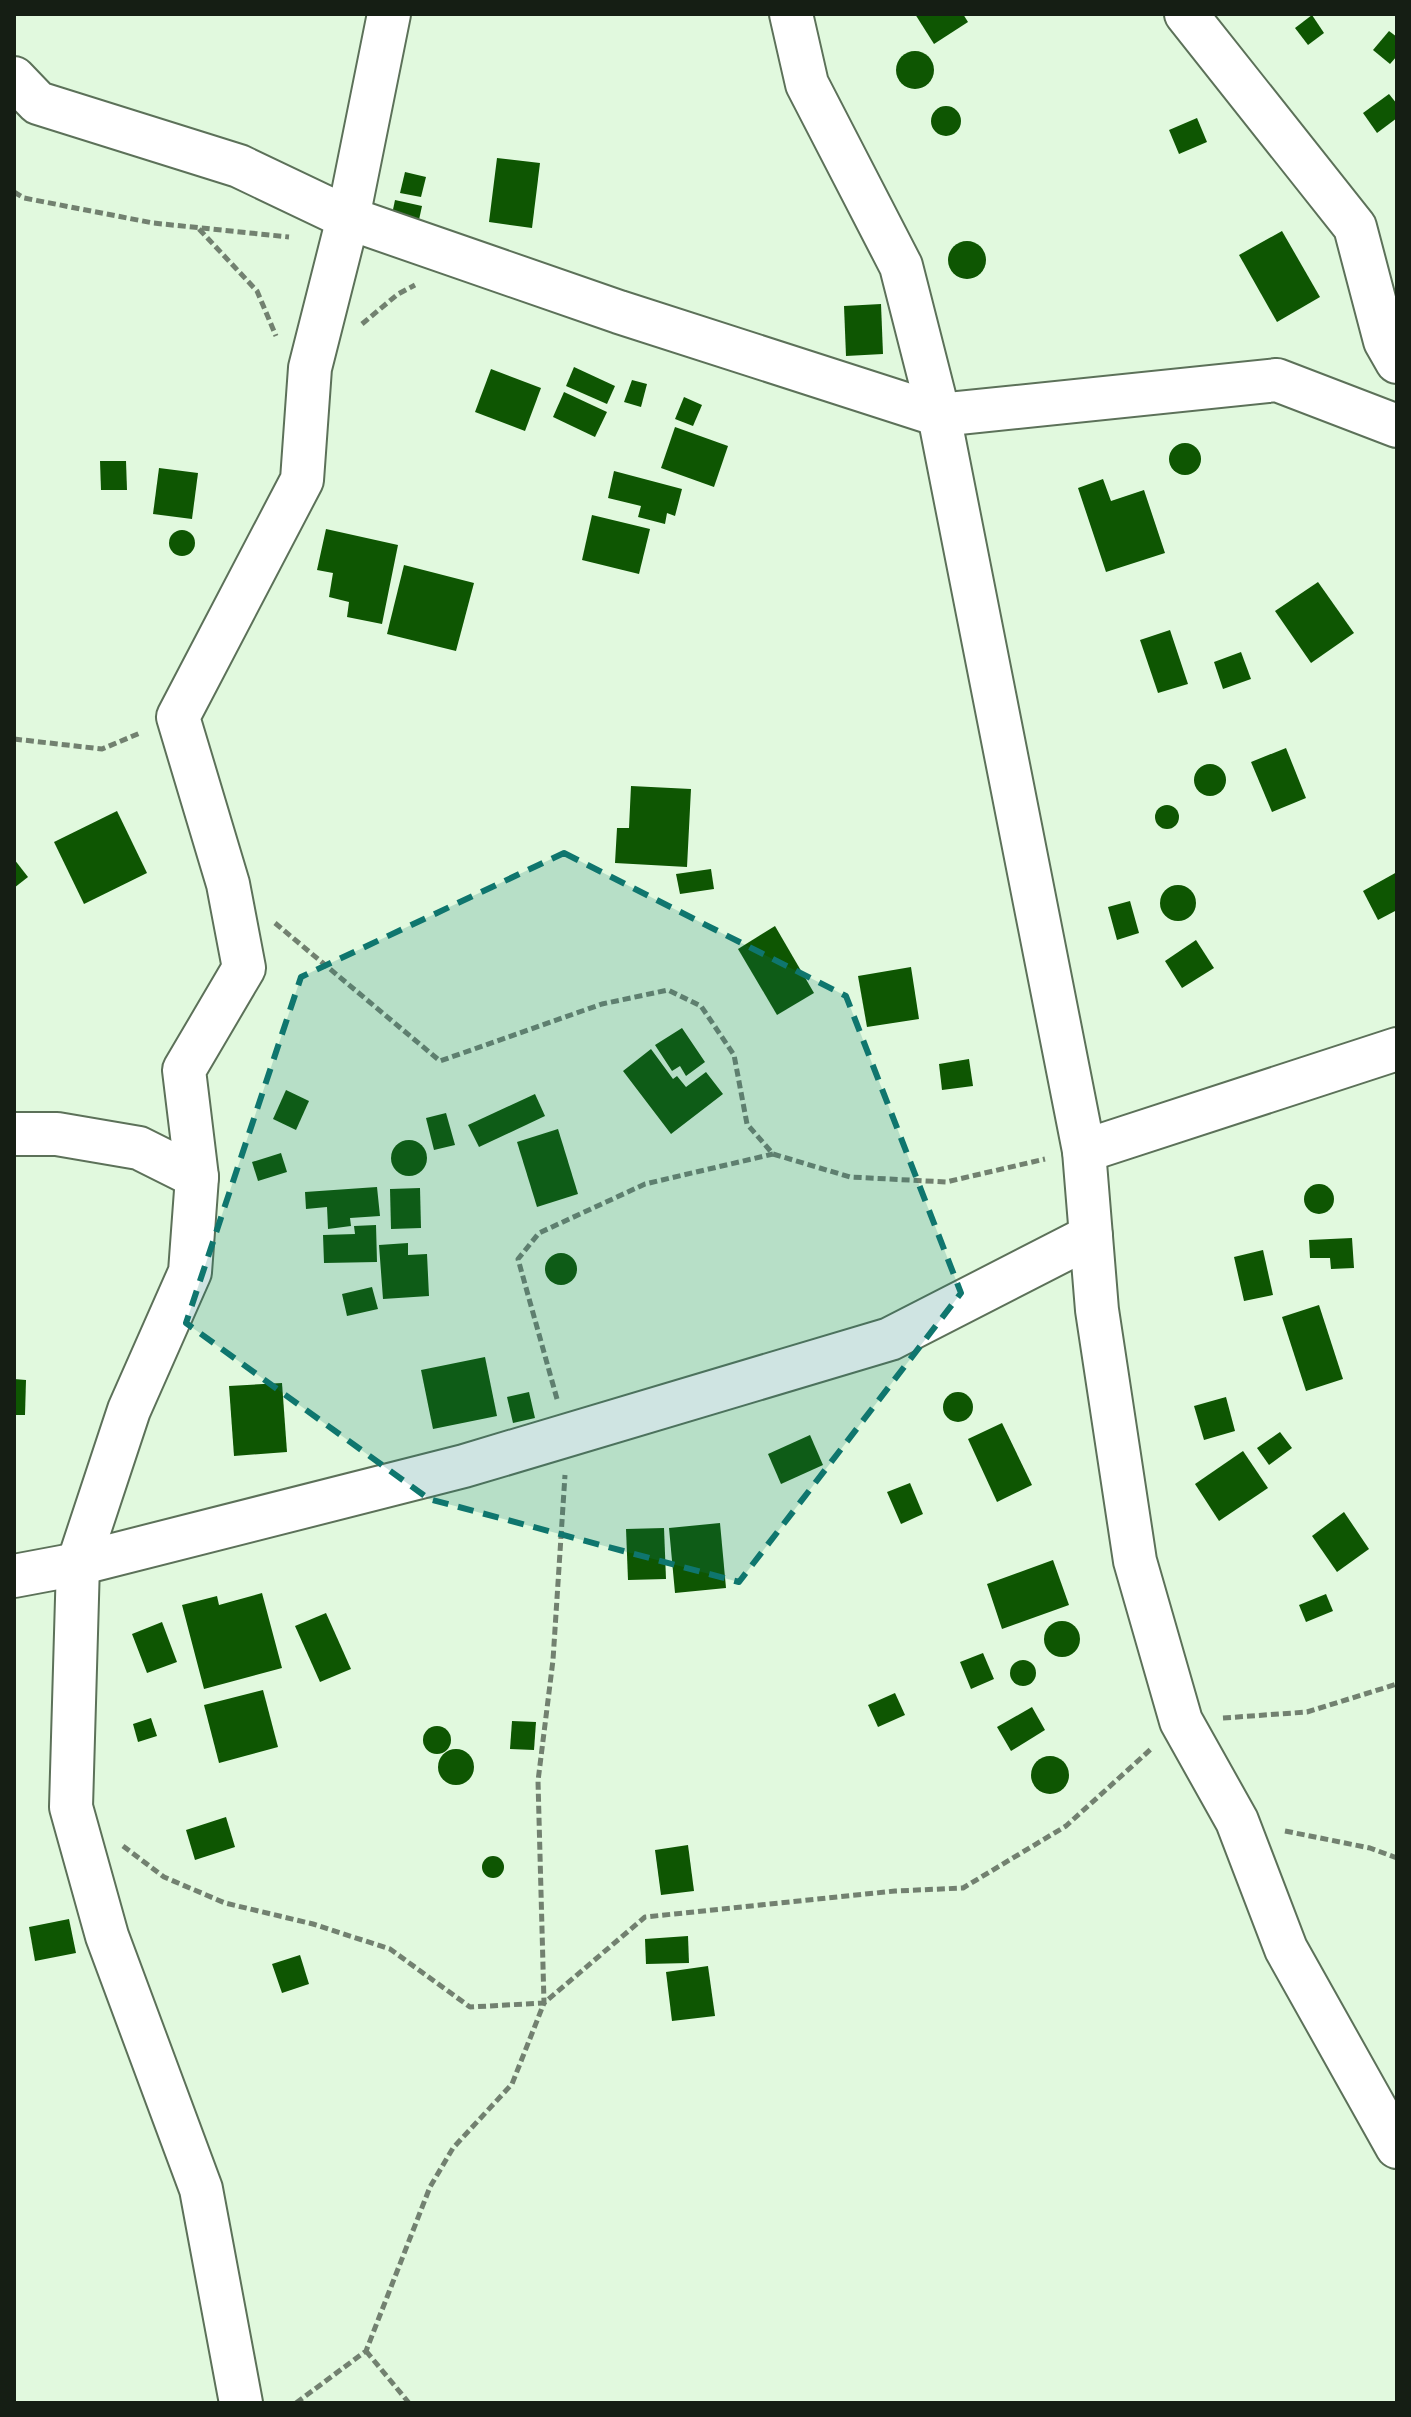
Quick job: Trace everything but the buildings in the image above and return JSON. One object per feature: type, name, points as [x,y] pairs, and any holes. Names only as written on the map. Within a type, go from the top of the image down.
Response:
[{"type":"street","points":[[241,2403],[201,2189],[107,1936],[71,1807],[78,1564],[129,1410],[190,1272],[197,1177],[184,1070],[244,968],[228,884],[178,717],[302,480],[296,359],[345,231],[389,14]]},
{"type":"street","points":[[791,14],[807,84],[901,266],[939,415],[1084,1151],[1097,1310],[1135,1561],[1181,1721],[1237,1821],[1286,1949],[1397,2147]]},
{"type":"street","points":[[1186,14],[1355,227],[1385,341],[1397,362]]},
{"type":"street","points":[[14,78],[38,103],[239,166],[345,231],[467,259],[939,415],[1277,380],[1397,426]]},
{"type":"street","points":[[1084,1151],[1397,1049]]},
{"type":"street","points":[[14,1134],[57,1134],[139,1148],[197,1177]]},
{"type":"street","points":[[14,1576],[78,1564],[567,1437],[890,1339],[1091,1236]]},
{"type":"path","points":[[14,192],[24,198],[153,223],[198,228],[345,231]]},
{"type":"path","points":[[198,228],[257,291],[296,359],[398,294],[467,259]]},
{"type":"path","points":[[14,739],[102,749],[178,717]]},
{"type":"path","points":[[228,884],[440,1061],[602,1004],[668,990],[679,995],[701,1006],[734,1055],[747,1124],[773,1154]]},
{"type":"path","points":[[296,2403],[366,2351],[430,2187],[453,2148],[512,2084],[544,2003],[538,1781],[553,1660],[567,1437],[518,1259],[539,1233],[645,1184],[773,1154],[850,1177],[946,1182],[1084,1151]]},
{"type":"path","points":[[71,1807],[164,1877],[225,1903],[313,1924],[390,1949],[470,2007],[544,2003],[645,1917],[895,1891],[963,1888],[1066,1826],[1181,1721],[1307,1712],[1397,1684]]},
{"type":"path","points":[[1237,1821],[1370,1848],[1397,1858]]},
{"type":"path","points":[[366,2351],[409,2403]]},
{"type":"highlighted area","points":[[564,853],[846,996],[961,1293],[739,1582],[429,1499],[186,1323],[301,977]]}]
